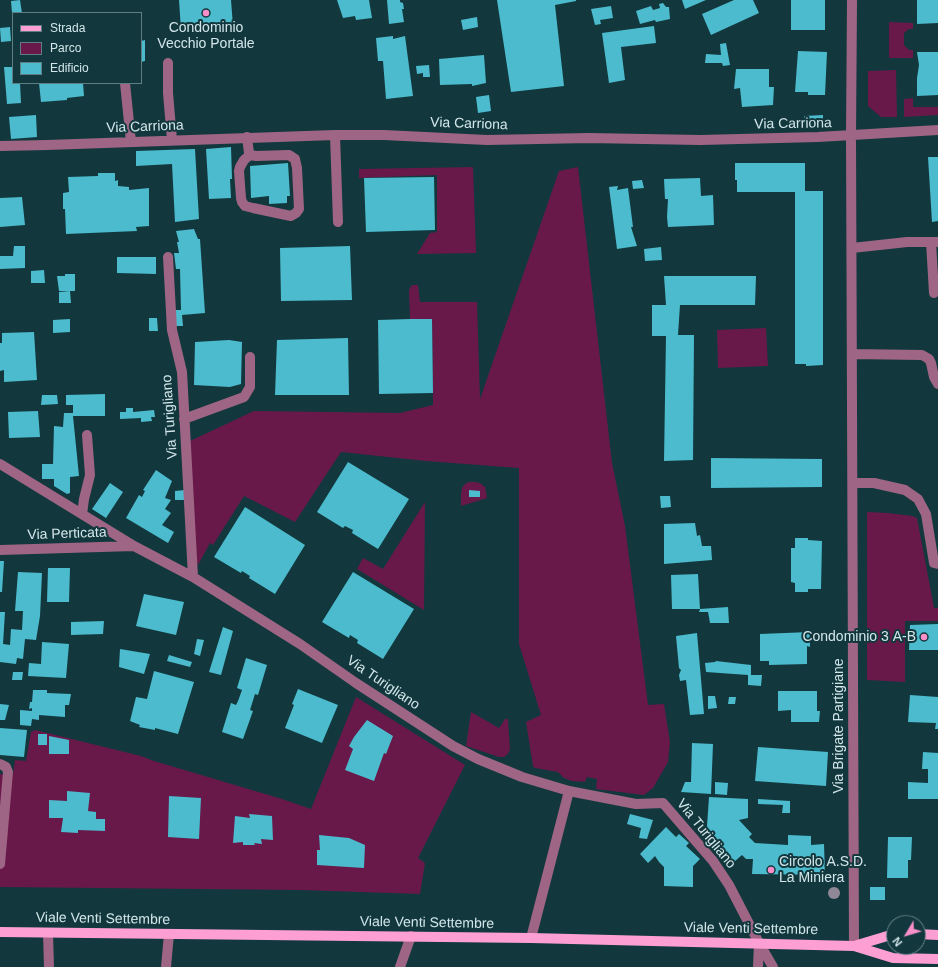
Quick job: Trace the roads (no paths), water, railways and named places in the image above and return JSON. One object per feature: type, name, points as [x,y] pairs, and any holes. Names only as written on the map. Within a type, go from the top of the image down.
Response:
[{"type":"main road","name":"Viale Venti Settembre","points":[[0,932],[411,936],[759,943],[854,946],[894,958],[938,959]]},
{"type":"main road","points":[[926,934],[938,935]]},
{"type":"main road","name":"Viale Venti Settembre","points":[[854,946],[886,936]]},
{"type":"street","name":"Via Brigate Partigiane","points":[[852,0],[851,136],[854,946]]},
{"type":"street","points":[[168,63],[168,93],[172,140]]},
{"type":"street","points":[[125,84],[131,142]]},
{"type":"street","name":"Via Carriona","points":[[0,146],[335,135],[384,135],[487,140],[589,138],[700,140],[851,136],[938,130]]},
{"type":"street","points":[[335,135],[338,222]]},
{"type":"street","points":[[247,137],[250,155]]},
{"type":"street","points":[[250,155],[290,155],[295,159],[297,168],[299,209],[296,213],[291,216],[245,206],[241,198],[239,171],[244,160],[250,155]]},
{"type":"street","points":[[852,248],[907,242],[934,242],[934,293]]},
{"type":"street","name":"Via Turigliano","points":[[168,257],[172,330],[182,372],[193,577]]},
{"type":"street","points":[[852,354],[922,355],[929,359],[934,377],[938,384]]},
{"type":"street","points":[[184,419],[244,396],[250,387],[250,357]]},
{"type":"street","points":[[82,514],[90,475],[87,435]]},
{"type":"street","name":"Via Turigliano","points":[[0,464],[134,546],[193,577],[300,644],[356,683],[453,746],[478,759],[522,777],[569,791],[636,804],[663,803],[713,861],[729,885],[773,967]]},
{"type":"street","points":[[852,483],[874,483],[905,490],[918,499],[926,514],[934,564],[938,564]]},
{"type":"street","name":"Via Perticata","points":[[0,550],[134,546]]},
{"type":"street","points":[[0,764],[6,766],[8,772],[0,864]]},
{"type":"street","points":[[531,938],[569,791]]},
{"type":"street","points":[[48,933],[49,967]]},
{"type":"street","points":[[166,967],[169,934]]},
{"type":"street","points":[[400,967],[411,936]]},
{"type":"street","points":[[758,967],[759,943]]},
{"type":"place","name":"Condominio Vecchio Portale","points":[[206,13]]},
{"type":"place","name":"Condominio 3 A-B","points":[[924,637]]},
{"type":"place","name":"Circolo A.S.D. La Miniera","points":[[771,870]]}]
